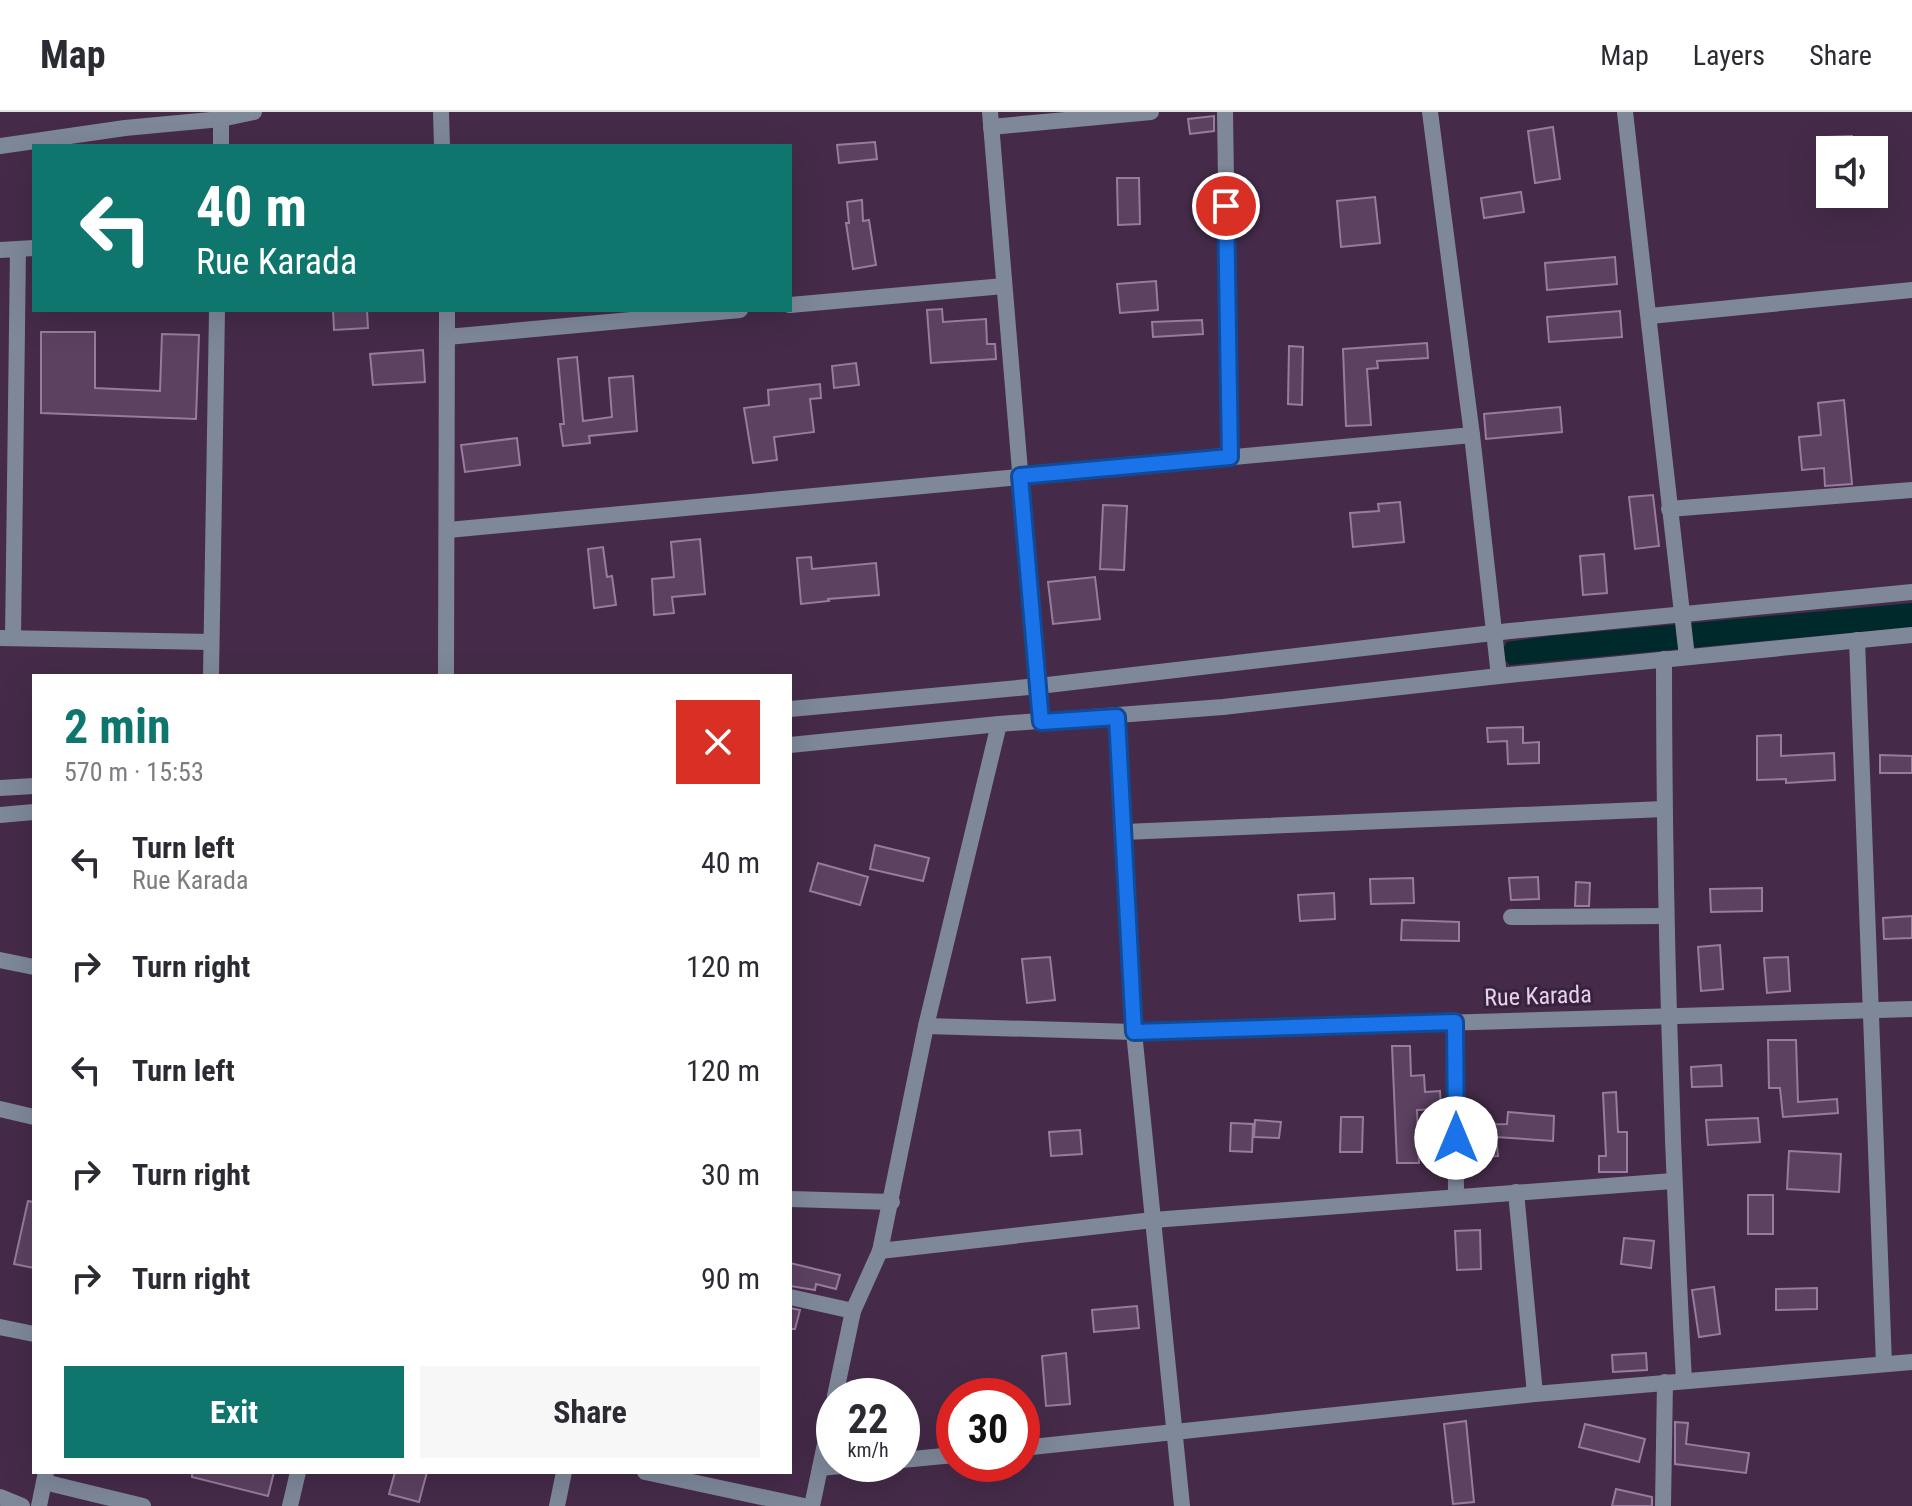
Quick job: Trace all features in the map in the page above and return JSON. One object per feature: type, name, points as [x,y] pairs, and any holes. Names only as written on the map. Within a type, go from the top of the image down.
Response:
[{"type":"street","points":[[0,146],[125,128],[221,119],[254,112]]},
{"type":"street","points":[[441,112],[442,144]]},
{"type":"street","points":[[1041,722],[991,120],[1151,112]]},
{"type":"street","points":[[1225,112],[1230,457]]},
{"type":"street","points":[[1430,112],[1472,435],[1499,676]]},
{"type":"street","points":[[1625,112],[1687,653]]},
{"type":"street","points":[[221,119],[221,144]]},
{"type":"street","points":[[0,250],[26,249],[6,638],[211,642]]},
{"type":"street","points":[[792,305],[1004,286]]},
{"type":"street","points":[[1650,316],[1912,290]]},
{"type":"street","points":[[211,674],[217,312]]},
{"type":"street","points":[[446,674],[447,312]]},
{"type":"street","points":[[447,337],[718,312]]},
{"type":"street","points":[[448,530],[1472,435]]},
{"type":"street","points":[[1669,509],[1912,490]]},
{"type":"street","points":[[792,709],[1039,686],[1494,634],[1683,618],[1912,592]]},
{"type":"street","points":[[792,745],[999,724],[1117,717],[1608,667],[1687,653],[1912,635]]},
{"type":"street","points":[[1857,640],[1884,1364]]},
{"type":"street","points":[[1664,659],[1668,1017],[1684,1381]]},
{"type":"street","points":[[1117,717],[1134,1032],[1182,1506]]},
{"type":"street","points":[[838,1378],[853,1311],[880,1251],[926,1026],[999,724]]},
{"type":"street","points":[[0,788],[32,786]]},
{"type":"street","points":[[1124,832],[1664,809]]},
{"type":"street","points":[[0,815],[32,812]]},
{"type":"street","points":[[1511,917],[1666,916]]},
{"type":"street","points":[[0,960],[32,967]]},
{"type":"street","name":"Rue Karada","points":[[926,1026],[1134,1032],[1912,1009]]},
{"type":"street","points":[[1455,1022],[1456,1196]]},
{"type":"street","points":[[0,1109],[32,1117]]},
{"type":"street","points":[[880,1251],[1153,1220],[1673,1181]]},
{"type":"street","points":[[1516,1192],[1535,1394]]},
{"type":"street","points":[[792,1199],[892,1202]]},
{"type":"street","points":[[792,1297],[853,1311]]},
{"type":"street","points":[[0,1327],[32,1334]]},
{"type":"street","points":[[1040,1446],[1535,1394],[1912,1362]]},
{"type":"street","points":[[1663,1506],[1665,1382]]},
{"type":"street","points":[[290,1506],[298,1474]]},
{"type":"street","points":[[557,1506],[564,1474]]},
{"type":"street","points":[[654,1474],[804,1506]]},
{"type":"street","points":[[39,1506],[45,1477],[143,1506]]},
{"type":"street","points":[[812,1506],[817,1482]]},
{"type":"street","points":[[0,1497],[22,1506]]},
{"type":"shaded area","points":[[1912,603],[1912,627],[1510,665],[1499,655],[1507,642],[1549,636]]},
{"type":"building","points":[[1214,116],[1214,131],[1190,134],[1188,119]]},
{"type":"building","points":[[1553,127],[1560,179],[1535,183],[1528,131]]},
{"type":"building","points":[[875,142],[877,159],[839,163],[837,145]]},
{"type":"building","points":[[1117,178],[1139,178],[1140,224],[1118,225]]},
{"type":"building","points":[[1521,192],[1524,212],[1484,218],[1481,198]]},
{"type":"building","points":[[1375,197],[1380,243],[1341,247],[1337,201]]},
{"type":"building","points":[[862,200],[863,221],[869,220],[876,265],[853,269],[846,223],[849,223],[847,202]]},
{"type":"building","points":[[1615,257],[1617,284],[1547,290],[1545,263]]},
{"type":"building","points":[[1156,281],[1158,310],[1120,313],[1117,284]]},
{"type":"building","points":[[942,309],[943,322],[986,319],[987,344],[995,344],[996,359],[931,363],[927,310]]},
{"type":"building","points":[[1620,311],[1622,337],[1549,342],[1547,317]]},
{"type":"building","points":[[333,312],[367,312],[368,328],[334,330]]},
{"type":"building","points":[[1202,320],[1203,334],[1153,337],[1152,322]]},
{"type":"building","points":[[41,332],[95,332],[95,388],[160,391],[162,334],[199,335],[196,419],[41,413]]},
{"type":"building","points":[[1427,343],[1428,358],[1377,361],[1378,368],[1367,369],[1371,425],[1346,426],[1343,349]]},
{"type":"building","points":[[1289,346],[1303,347],[1302,405],[1288,404]]},
{"type":"building","points":[[423,350],[425,382],[373,385],[370,354]]},
{"type":"building","points":[[577,357],[583,421],[612,417],[609,378],[633,376],[637,431],[589,436],[590,443],[563,446],[558,359]]},
{"type":"building","points":[[856,363],[859,385],[834,388],[832,366]]},
{"type":"building","points":[[820,384],[821,398],[810,399],[814,432],[774,437],[777,460],[753,463],[744,408],[769,405],[768,390]]},
{"type":"building","points":[[1844,400],[1852,484],[1825,486],[1824,468],[1802,470],[1799,437],[1821,435],[1818,403]]},
{"type":"building","points":[[1560,407],[1562,432],[1486,439],[1484,414]]},
{"type":"building","points":[[517,438],[520,465],[465,472],[461,445]]},
{"type":"building","points":[[1653,495],[1659,546],[1635,549],[1629,497]]},
{"type":"building","points":[[1400,502],[1404,542],[1353,547],[1350,513],[1379,511],[1378,504]]},
{"type":"building","points":[[1103,505],[1127,506],[1124,570],[1100,569]]},
{"type":"building","points":[[700,539],[705,594],[672,597],[674,613],[654,615],[652,579],[674,577],[671,542]]},
{"type":"building","points":[[603,547],[607,577],[612,576],[616,605],[594,608],[588,549]]},
{"type":"building","points":[[1604,554],[1607,593],[1583,595],[1580,556]]},
{"type":"building","points":[[811,557],[812,569],[876,563],[879,595],[801,604],[797,558]]},
{"type":"building","points":[[1095,577],[1100,619],[1053,624],[1048,582]]},
{"type":"building","points":[[1523,727],[1523,743],[1539,742],[1539,763],[1508,764],[1507,741],[1488,742],[1487,728]]},
{"type":"building","points":[[1781,735],[1781,756],[1834,753],[1835,780],[1786,783],[1786,779],[1757,780],[1757,736]]},
{"type":"building","points":[[1880,755],[1912,756],[1912,773],[1880,773]]},
{"type":"building","points":[[875,845],[929,858],[923,881],[870,869]]},
{"type":"building","points":[[818,863],[868,877],[860,905],[810,891]]},
{"type":"building","points":[[1538,877],[1539,899],[1511,900],[1509,878]]},
{"type":"building","points":[[1413,878],[1414,903],[1371,904],[1370,879]]},
{"type":"building","points":[[1576,882],[1590,883],[1589,906],[1575,906]]},
{"type":"building","points":[[1762,888],[1762,911],[1711,912],[1710,889]]},
{"type":"building","points":[[1334,893],[1335,919],[1300,921],[1298,895]]},
{"type":"building","points":[[1912,916],[1912,938],[1884,939],[1883,918]]},
{"type":"building","points":[[1402,920],[1459,922],[1459,941],[1401,940]]},
{"type":"building","points":[[1720,945],[1723,989],[1701,991],[1698,947]]},
{"type":"building","points":[[1050,957],[1055,1000],[1027,1003],[1022,959]]},
{"type":"building","points":[[1788,957],[1790,991],[1767,993],[1764,958]]},
{"type":"building","points":[[1768,1040],[1796,1040],[1798,1102],[1837,1099],[1838,1113],[1783,1117],[1780,1088],[1769,1088]]},
{"type":"building","points":[[1392,1046],[1410,1046],[1411,1076],[1424,1075],[1425,1092],[1440,1091],[1441,1109],[1417,1110],[1419,1163],[1397,1163]]},
{"type":"building","points":[[1721,1065],[1722,1086],[1692,1087],[1691,1067]]},
{"type":"building","points":[[1616,1092],[1618,1132],[1627,1132],[1627,1172],[1599,1172],[1599,1156],[1606,1156],[1603,1093]]},
{"type":"building","points":[[1508,1112],[1554,1116],[1553,1141],[1496,1137],[1498,1156],[1478,1157],[1477,1140],[1467,1140],[1467,1125],[1507,1124]]},
{"type":"building","points":[[1341,1117],[1363,1117],[1362,1152],[1340,1152]]},
{"type":"building","points":[[1758,1118],[1760,1142],[1708,1145],[1706,1120]]},
{"type":"building","points":[[1255,1120],[1281,1122],[1279,1138],[1254,1137]]},
{"type":"building","points":[[1231,1123],[1253,1124],[1252,1152],[1230,1151]]},
{"type":"building","points":[[1080,1130],[1082,1154],[1051,1156],[1049,1132]]},
{"type":"building","points":[[1789,1151],[1841,1154],[1839,1192],[1787,1189]]},
{"type":"building","points":[[1748,1195],[1773,1195],[1773,1234],[1748,1234]]},
{"type":"building","points":[[28,1201],[32,1202],[32,1268],[14,1264]]},
{"type":"building","points":[[1480,1230],[1481,1269],[1457,1270],[1455,1231]]},
{"type":"building","points":[[1624,1238],[1654,1241],[1651,1268],[1621,1264]]},
{"type":"building","points":[[792,1263],[840,1275],[836,1289],[816,1284],[815,1290],[792,1286]]},
{"type":"building","points":[[1714,1287],[1720,1334],[1699,1337],[1692,1290]]},
{"type":"building","points":[[1817,1288],[1817,1309],[1776,1310],[1776,1289]]},
{"type":"building","points":[[1137,1306],[1139,1328],[1094,1332],[1092,1310]]},
{"type":"building","points":[[792,1308],[800,1310],[795,1329],[792,1329]]},
{"type":"building","points":[[1066,1353],[1070,1404],[1046,1406],[1042,1356]]},
{"type":"building","points":[[1646,1353],[1647,1370],[1613,1372],[1612,1355]]},
{"type":"building","points":[[1466,1421],[1474,1502],[1453,1504],[1444,1424]]},
{"type":"building","points":[[1675,1422],[1688,1423],[1686,1444],[1749,1453],[1746,1473],[1675,1464]]},
{"type":"building","points":[[1585,1424],[1645,1439],[1639,1462],[1579,1447]]},
{"type":"building","points":[[192,1474],[274,1474],[268,1496],[192,1477]]},
{"type":"building","points":[[394,1474],[426,1474],[419,1502],[389,1494]]},
{"type":"building","points":[[1616,1489],[1652,1497],[1652,1506],[1612,1506]]},
{"type":"route","points":[[1226,206],[1230,457],[1020,476],[1041,722],[1117,717],[1134,1032],[1455,1022],[1456,1138]]}]
